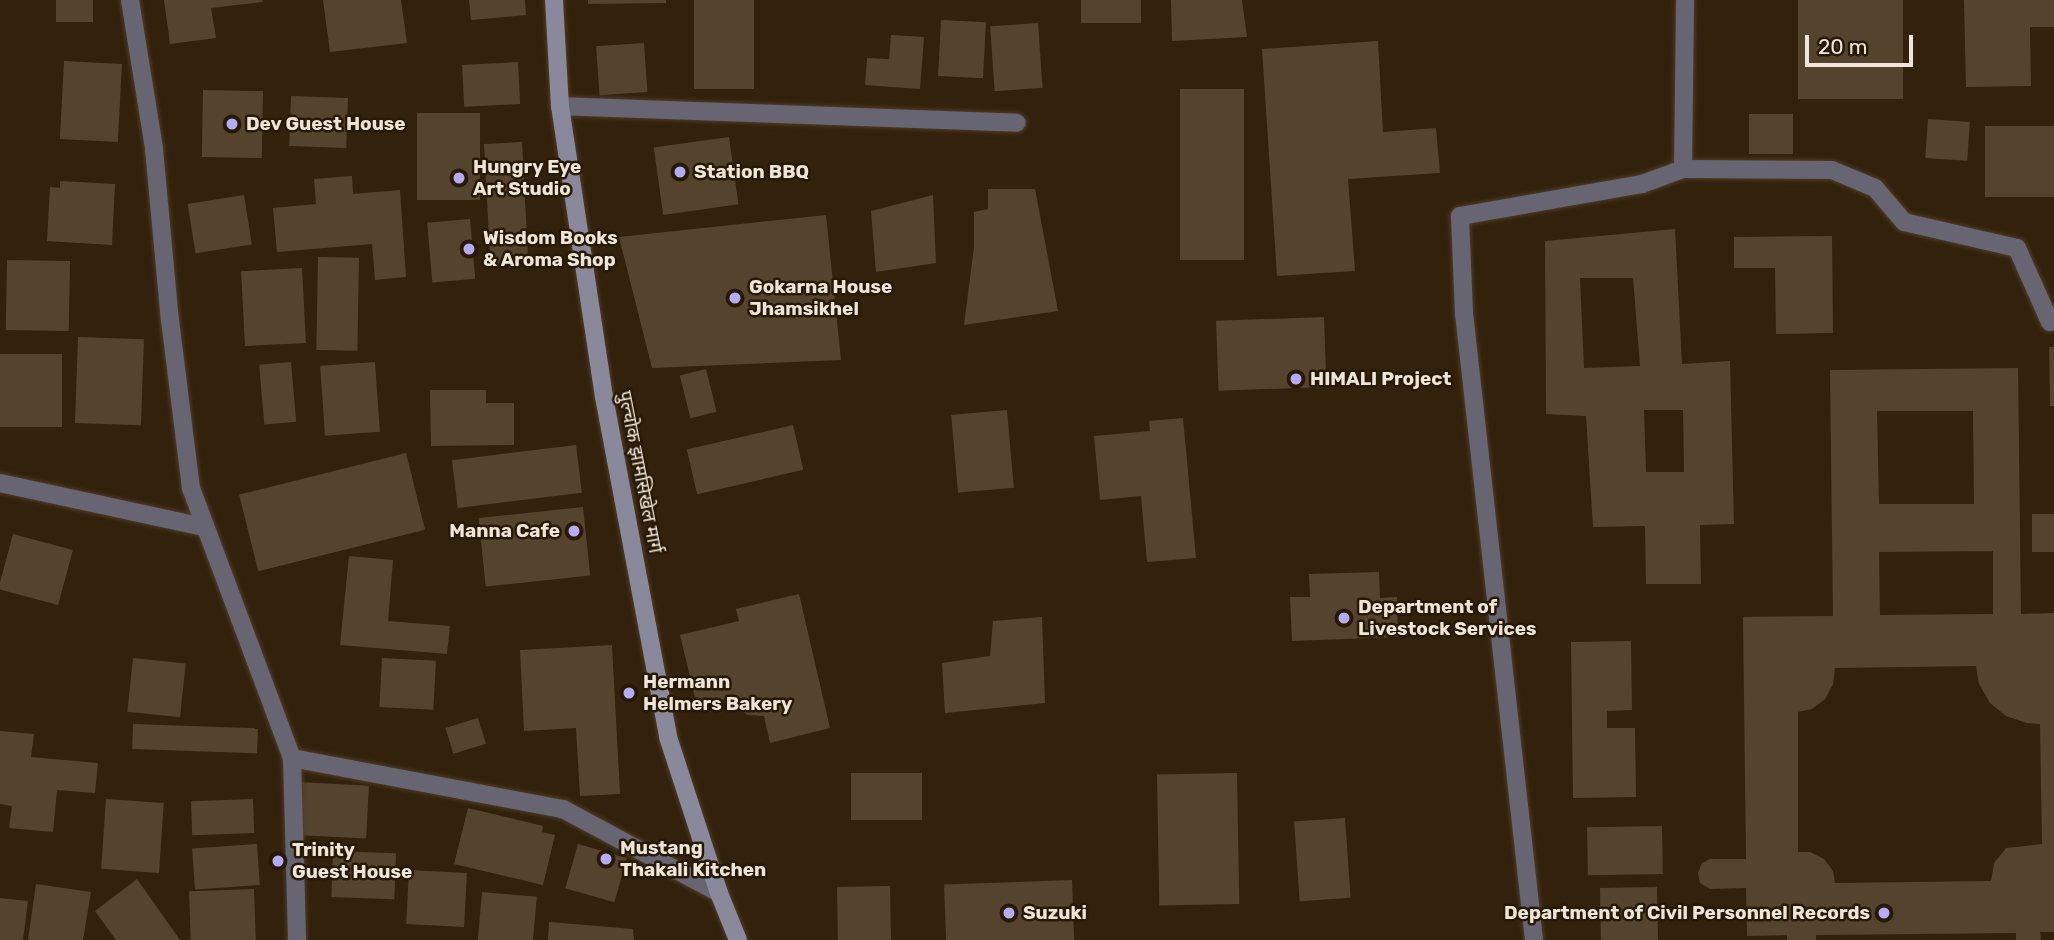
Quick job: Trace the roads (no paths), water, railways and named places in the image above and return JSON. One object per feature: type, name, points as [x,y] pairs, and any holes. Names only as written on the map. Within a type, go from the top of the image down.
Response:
[{"type":"main road","name":"पुल्चोक झामसिखेल मार्ग","points":[[554,0],[560,106],[604,397],[668,737],[719,893],[738,940]]},
{"type":"street","points":[[130,0],[154,149],[170,320],[191,488],[292,758],[297,940]]},
{"type":"street","points":[[1683,169],[1685,0]]},
{"type":"street","points":[[560,106],[1017,123]]},
{"type":"street","points":[[1534,940],[1464,313],[1460,216],[1642,184],[1683,169],[1832,170],[1875,188],[1903,222],[2017,248],[2050,322]]},
{"type":"street","points":[[0,483],[204,527]]},
{"type":"street","points":[[292,758],[563,809],[719,893]]},
{"type":"place","name":"Dev Guest House","points":[[232,124]]},
{"type":"place","name":"Station BBQ","points":[[680,172]]},
{"type":"place","name":"Hungry Eye Art Studio","points":[[459,178]]},
{"type":"place","name":"Wisdom Books & Aroma Shop","points":[[469,249]]},
{"type":"place","name":"Gokarna House Jhamsikhel","points":[[735,298]]},
{"type":"place","name":"HIMALI Project","points":[[1296,379]]},
{"type":"place","name":"Manna Cafe","points":[[574,531]]},
{"type":"place","name":"Department of Livestock Services","points":[[1344,618]]},
{"type":"place","name":"Hermann Helmers Bakery","points":[[629,693]]},
{"type":"place","name":"Mustang Thakali Kitchen","points":[[606,859]]},
{"type":"place","name":"Trinity Guest House","points":[[278,861]]},
{"type":"place","name":"Suzuki","points":[[1009,913]]},
{"type":"place","name":"Department of Civil Personnel Records","points":[[1884,913]]}]
